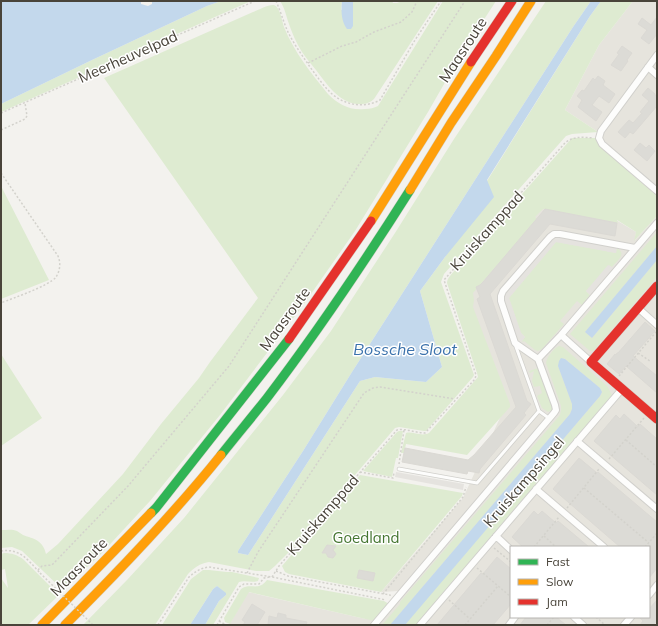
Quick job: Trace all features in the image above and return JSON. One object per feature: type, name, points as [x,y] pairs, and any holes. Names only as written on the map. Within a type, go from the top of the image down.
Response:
[{"type":"main road","name":"Maasroute","points":[[42,625],[156,508],[291,336],[368,225],[512,1]]},
{"type":"main road","name":"Maasroute","points":[[65,625],[149,538],[196,485],[266,399],[304,348],[384,231],[450,123],[496,56],[531,1]]},
{"type":"main road","points":[[657,286],[591,362],[657,419]]},
{"type":"street","points":[[657,55],[601,131],[599,138],[602,144],[657,191]]},
{"type":"street","points":[[648,67],[657,75]]},
{"type":"street","points":[[635,248],[560,234],[554,234],[550,237],[503,291],[501,296],[501,301],[515,343],[538,359],[561,335],[657,223]]},
{"type":"street","points":[[638,308],[657,325]]},
{"type":"street","points":[[561,335],[591,362]]},
{"type":"street","name":"Kruiskampsingel","points":[[374,625],[550,419],[556,410],[538,359]]},
{"type":"street","name":"Kruiskampsingel","points":[[420,625],[622,389]]},
{"type":"street","points":[[577,442],[657,509]]},
{"type":"street","points":[[536,489],[603,546]]},
{"type":"street","points":[[496,536],[510,549]]},
{"type":"street","points":[[575,618],[583,625]]},
{"type":"lane","points":[[399,469],[477,483],[539,411],[515,343]]},
{"type":"lane","name":"Kruiskampsingel","points":[[539,411],[550,419]]},
{"type":"path","name":"Meerheuvelpad","points":[[1,113],[255,1]]},
{"type":"path","points":[[276,1],[292,39],[329,92],[343,102],[357,105],[365,105],[380,100],[441,1]]},
{"type":"path","points":[[308,63],[342,46],[356,42],[374,32],[401,22],[412,12],[417,1]]},
{"type":"path","points":[[38,570],[42,566],[52,565],[128,486],[229,366],[465,1]]},
{"type":"path","points":[[1,130],[25,119],[27,116],[25,103]]},
{"type":"path","name":"Kruiskamppad","points":[[272,577],[294,549],[396,430],[404,429],[425,433],[474,379],[476,376],[444,280],[565,143],[574,138],[599,138]]},
{"type":"path","points":[[1,173],[58,256],[60,265],[58,274],[53,280],[1,303]]},
{"type":"path","points":[[613,382],[657,331]]},
{"type":"path","points":[[638,352],[650,361]]},
{"type":"path","points":[[247,573],[258,552],[364,393],[373,388],[380,387],[455,399]]},
{"type":"path","points":[[535,546],[649,412]]},
{"type":"path","points":[[360,472],[393,478],[395,468],[399,469],[404,429]]},
{"type":"path","points":[[626,440],[657,467]]},
{"type":"path","points":[[383,594],[463,497],[467,482]]},
{"type":"path","points":[[584,488],[648,543]]},
{"type":"path","points":[[646,546],[657,533]]},
{"type":"path","points":[[544,536],[555,546]]},
{"type":"path","points":[[489,544],[510,561]]},
{"type":"path","points":[[1,551],[12,550],[21,553],[93,625]]},
{"type":"path","points":[[472,564],[510,596]]},
{"type":"path","points":[[158,625],[189,577],[195,571],[201,568],[209,567],[272,577],[390,601],[390,595],[288,576],[276,571]]},
{"type":"path","points":[[217,625],[239,587],[244,584],[259,584],[264,578],[272,577]]},
{"type":"path","points":[[465,625],[498,586]]},
{"type":"path","points":[[444,596],[470,619]]},
{"type":"path","points":[[597,618],[605,625]]},
{"type":"path","points":[[219,621],[226,625]]},
{"type":"shaded area","points":[[633,1],[657,1],[657,196],[598,144],[598,132],[565,110],[599,45]]},
{"type":"shaded area","points":[[539,206],[616,220],[636,232],[635,240],[657,216],[657,625],[229,625],[248,592],[375,620],[399,591],[381,592],[463,498],[505,407],[464,293]]},
{"type":"shaded area","points":[[558,236],[617,247],[616,253],[556,242],[509,298],[521,333],[525,337],[522,341],[516,336],[503,301],[503,297],[552,238]]},
{"type":"shaded area","points":[[608,265],[613,268],[590,295],[586,291]]},
{"type":"shaded area","points":[[396,472],[464,484],[463,490],[395,477]]},
{"type":"green space","points":[[221,1],[251,1],[1,112],[1,104],[207,6]]},
{"type":"green space","points":[[280,1],[342,1],[341,10],[352,4],[353,1],[392,1],[393,3],[397,3],[402,1],[438,1],[374,99],[370,102],[357,104],[344,100],[334,92],[305,56],[300,49],[290,27]]},
{"type":"green space","points":[[443,1],[496,1],[459,58],[428,112],[355,231],[304,304],[220,415],[150,501],[101,554],[63,590],[22,551],[12,547],[1,548],[1,530],[15,530],[38,541],[45,549],[46,554],[58,544],[123,474],[161,424],[199,378],[258,298],[104,78],[269,5],[274,5],[279,11],[284,27],[298,54],[328,94],[340,104],[349,108],[372,108],[378,106]]},
{"type":"green space","points":[[546,1],[591,1],[352,372],[238,553],[248,555],[360,381],[375,377],[426,382],[442,367],[420,291],[445,257],[487,181],[590,16],[601,1],[633,1],[599,45],[565,110],[598,132],[572,134],[566,136],[444,274],[441,282],[473,372],[473,377],[426,431],[399,427],[395,428],[291,550],[269,571],[256,571],[209,562],[197,566],[188,574],[155,625],[83,625],[184,518],[283,395],[331,331],[454,139]]},
{"type":"green space","points":[[572,138],[597,138],[598,144],[604,150],[657,196],[657,216],[634,241],[636,232],[617,220],[618,223],[543,209],[535,217],[537,219],[473,293],[473,307],[510,407],[467,455],[406,444],[404,453],[401,453],[406,433],[429,433],[478,377],[447,283],[448,279],[455,270],[457,271],[459,269],[457,267]]},
{"type":"green space","points":[[1,186],[49,280],[1,299]]},
{"type":"green space","points":[[657,232],[657,246],[585,332],[592,338],[657,260],[657,277],[593,351],[590,351],[570,334]]},
{"type":"green space","points":[[556,242],[616,253],[618,247],[621,256],[612,267],[609,265],[586,291],[590,295],[582,305],[577,301],[560,321],[564,324],[542,349],[538,351],[522,341],[525,337],[521,333],[509,298]]},
{"type":"green space","points":[[559,346],[563,347],[607,386],[612,395],[611,397],[416,625],[404,625],[601,395],[602,392],[600,388],[564,358],[558,366],[572,404],[570,414],[390,625],[382,625],[560,415],[561,406],[546,363],[551,353]]},
{"type":"green space","points":[[1,354],[42,418],[1,446]]},
{"type":"green space","points":[[538,368],[552,406],[552,410],[548,412],[542,408],[537,396],[542,393],[540,386],[534,387],[532,381],[534,371],[530,373],[529,371]]},
{"type":"green space","points":[[403,431],[398,458],[396,458],[392,477],[363,471],[397,432]]},
{"type":"green space","name":"Goedland","points":[[360,475],[463,493],[381,592],[285,572],[282,566]]},
{"type":"green space","points":[[1,554],[14,554],[23,559],[59,595],[28,625],[1,625],[1,578],[8,588],[5,569],[1,570]]},
{"type":"green space","points":[[203,570],[232,572],[259,578],[258,581],[255,582],[239,582],[213,625],[205,625],[219,601],[226,595],[217,586],[213,589],[190,625],[162,625],[191,579]]},
{"type":"green space","points":[[267,580],[384,601],[389,604],[375,621],[249,592],[230,624],[225,622],[224,618],[241,589],[248,586],[264,584]]},
{"type":"water","points":[[1,1],[141,1],[141,4],[148,6],[152,4],[152,1],[221,1],[207,6],[1,104]]},
{"type":"water","points":[[342,1],[353,1],[353,26],[351,29],[347,29],[344,23]]},
{"type":"water","name":"Bossche Sloot","points":[[591,1],[601,1],[590,16],[487,180],[494,197],[445,257],[420,291],[442,367],[426,382],[375,377],[360,381],[248,555],[238,553],[352,372]]},
{"type":"water","points":[[657,246],[657,260],[592,338],[585,332]]},
{"type":"water","points":[[561,358],[565,359],[600,388],[602,392],[600,396],[405,625],[390,625],[570,414],[572,404],[558,366]]},
{"type":"water","points":[[217,586],[226,593],[226,595],[219,601],[205,625],[190,625],[213,589]]},
{"type":"building","points":[[657,17],[657,34],[649,44],[641,38],[647,30],[638,24],[642,18],[651,25]]},
{"type":"building","points":[[622,46],[632,53],[621,71],[611,65],[619,54],[617,53]]},
{"type":"building","points":[[598,76],[605,81],[603,85],[615,94],[609,103],[599,96],[592,105],[602,112],[596,121],[578,107],[582,100],[577,96],[582,90],[584,91],[593,78],[595,80]]},
{"type":"building","points":[[648,88],[657,97],[657,106],[633,134],[630,132],[625,138],[618,132],[629,120],[633,123],[642,113],[640,112],[649,101],[642,95]]},
{"type":"building","points":[[640,143],[646,148],[649,145],[655,151],[647,161],[634,150]]},
{"type":"building","points":[[545,209],[617,223],[615,236],[550,224],[490,294],[527,401],[531,404],[524,413],[526,415],[480,469],[479,473],[468,471],[467,474],[402,462],[405,448],[468,460],[516,407],[477,299],[480,297],[476,287],[483,282]]},
{"type":"building","points":[[645,322],[655,331],[633,356],[657,376],[657,393],[626,366],[619,374],[607,364]]},
{"type":"building","points":[[624,414],[638,427],[640,424],[657,439],[657,495],[594,441],[616,415],[620,419]]},
{"type":"building","points":[[579,458],[597,473],[598,472],[657,522],[657,568],[650,577],[650,546],[619,546],[553,489]]},
{"type":"building","points":[[534,511],[538,515],[542,511],[556,523],[558,521],[588,546],[522,546],[512,537]]},
{"type":"building","points":[[327,545],[336,546],[333,550],[336,554],[333,558],[328,557],[326,553],[322,553]]},
{"type":"building","points":[[497,557],[510,568],[510,605],[493,625],[437,625],[481,573],[483,574]]},
{"type":"building","points":[[359,570],[375,573],[373,581],[357,578]]},
{"type":"building","points":[[657,600],[657,621],[653,625],[640,625],[643,621],[640,618],[650,618],[650,608]]},
{"type":"building","points":[[252,604],[265,612],[257,625],[243,625],[245,622],[242,620]]},
{"type":"building","points":[[278,613],[286,615],[286,618],[307,622],[306,625],[268,625],[269,616],[277,618]]},
{"type":"building","points":[[525,618],[557,618],[566,625],[520,625]]},
{"type":"traffic: fast","points":[[221,455],[267,398],[305,347],[410,190]]},
{"type":"traffic: fast","points":[[151,513],[289,339]]},
{"type":"traffic: slow","points":[[410,190],[451,123],[531,1]]},
{"type":"traffic: slow","points":[[371,221],[471,62]]},
{"type":"traffic: slow","points":[[65,625],[145,542],[221,455]]},
{"type":"traffic: slow","points":[[42,625],[151,513]]},
{"type":"traffic: jam","points":[[471,62],[512,1]]},
{"type":"traffic: jam","points":[[289,339],[371,221]]},
{"type":"traffic: jam","points":[[657,286],[591,362],[657,419]]}]
